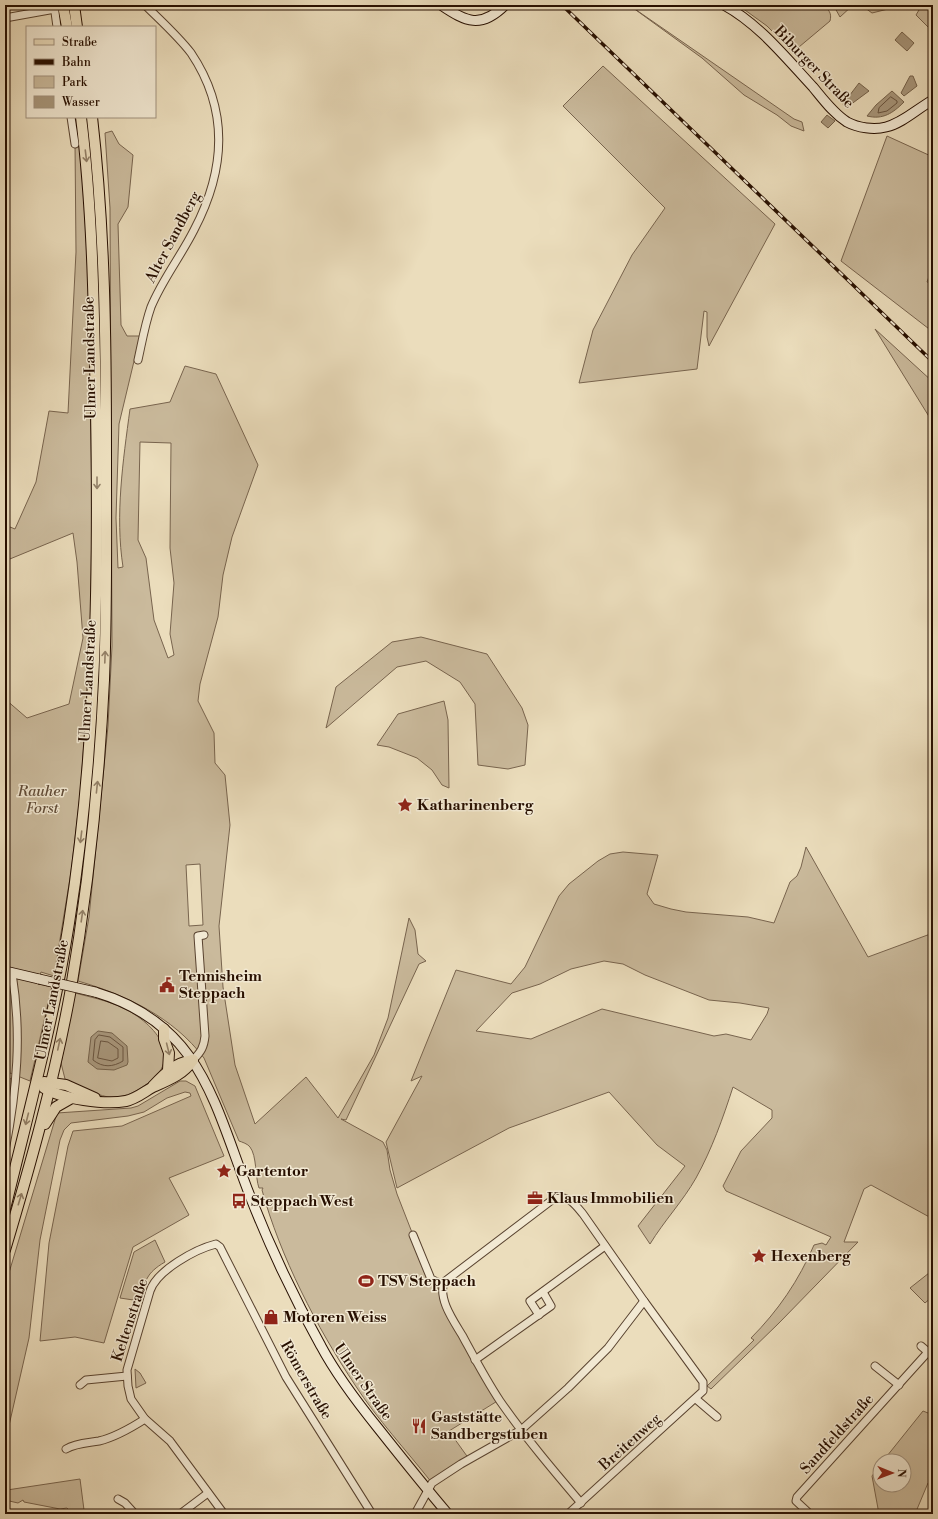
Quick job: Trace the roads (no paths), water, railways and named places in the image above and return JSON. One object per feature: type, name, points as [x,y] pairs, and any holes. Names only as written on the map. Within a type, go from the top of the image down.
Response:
[{"type":"main road","points":[[74,5],[78,26]]},
{"type":"main road","points":[[57,6],[67,26]]},
{"type":"main road","name":"Ulmer Landstraße","points":[[5,1209],[56,995],[75,878],[87,774],[94,679],[97,569],[95,323],[90,196],[81,118]]},
{"type":"main road","name":"Ulmer Landstraße","points":[[5,1250],[38,1138],[69,997],[83,907],[98,774],[104,679],[107,568],[105,322],[100,195],[92,118]]},
{"type":"main road","points":[[164,1029],[164,1039],[170,1053],[168,1070]]},
{"type":"main road","points":[[36,1082],[50,1086],[70,1099],[126,1101],[165,1083],[187,1069],[195,1057]]},
{"type":"main road","points":[[152,1088],[168,1070],[195,1057]]},
{"type":"main road","points":[[50,1086],[66,1085],[100,1101]]},
{"type":"main road","points":[[38,1138],[50,1113],[56,1107],[70,1099]]},
{"type":"street","name":"Alter Sandberg","points":[[138,360],[152,306],[194,230],[212,190],[219,160],[219,132],[214,102],[202,70],[189,51],[145,5]]},
{"type":"street","points":[[441,5],[463,18],[478,21],[490,18],[505,5]]},
{"type":"street","name":"Biburger Straße","points":[[724,5],[760,32],[780,51],[836,113],[848,122],[867,128],[886,127],[901,121],[933,100]]},
{"type":"street","points":[[5,18],[57,6],[57,26]]},
{"type":"street","points":[[71,118],[75,144]]},
{"type":"street","points":[[195,1057],[204,1045],[205,1036],[198,936],[204,936]]},
{"type":"street","points":[[5,1151],[16,1080],[18,1009],[9,972]]},
{"type":"street","name":"Ulmer Straße","points":[[9,972],[94,992],[131,1006],[164,1029],[195,1057],[216,1106],[250,1197],[270,1243],[322,1348],[359,1405],[448,1514]]},
{"type":"street","points":[[415,1514],[429,1491],[432,1483],[461,1464],[521,1430],[568,1388],[608,1348],[644,1301],[573,1202],[566,1197],[558,1197],[444,1282],[442,1296],[475,1360],[499,1400],[521,1430],[581,1503]]},
{"type":"street","points":[[413,1235],[431,1279],[443,1285]]},
{"type":"street","name":"Römerstraße","points":[[207,1248],[216,1244],[220,1247],[286,1377],[372,1514]]},
{"type":"street","points":[[539,1315],[530,1301],[605,1246]]},
{"type":"street","name":"Keltenstraße","points":[[207,1248],[169,1268],[159,1275],[153,1284],[127,1376],[131,1399],[145,1419],[170,1441],[224,1514]]},
{"type":"street","points":[[475,1360],[551,1306],[543,1292]]},
{"type":"street","name":"Breitenweg","points":[[568,1514],[704,1391],[703,1382],[644,1301]]},
{"type":"street","name":"Sandfeldstraße","points":[[810,1514],[796,1501],[797,1497],[899,1386],[928,1352],[921,1346]]},
{"type":"street","points":[[875,1366],[899,1386]]},
{"type":"street","points":[[80,1384],[86,1380],[127,1376]]},
{"type":"street","points":[[696,1399],[717,1417]]},
{"type":"street","points":[[66,1449],[72,1445],[100,1441],[111,1437],[145,1419]]},
{"type":"street","points":[[180,1514],[208,1493]]},
{"type":"street","points":[[118,1499],[125,1503],[135,1514]]},
{"type":"water","points":[[902,32],[914,43],[907,51],[895,40]]},
{"type":"water","points":[[910,76],[913,76],[917,86],[904,96],[901,93]]},
{"type":"water","points":[[859,83],[869,91],[846,108],[843,104]]},
{"type":"water","points":[[892,91],[904,102],[887,115],[878,117],[867,116],[876,105]]},
{"type":"water","points":[[827,115],[835,121],[828,128],[821,122]]},
{"type":"water","points":[[98,1031],[112,1033],[127,1046],[127,1065],[114,1070],[97,1069],[88,1062],[91,1037]]},
{"type":"railway","points":[[562,5],[933,362]]},
{"type":"place","name":"Katharinenberg","points":[[405,805]]},
{"type":"place","name":"Tennisheim Steppach","points":[[167,985]]},
{"type":"place","name":"Gartentor","points":[[224,1171]]},
{"type":"place","name":"Klaus Immobilien","points":[[535,1198]]},
{"type":"place","name":"Steppach West","points":[[239,1201]]},
{"type":"place","name":"Hexenberg","points":[[759,1256]]},
{"type":"place","name":"TSV Steppach","points":[[366,1281]]},
{"type":"place","name":"Motoren Weiss","points":[[271,1317]]},
{"type":"place","name":"Gaststätte Sandbergstuben","points":[[419,1426]]},
{"type":"park label","name":"Rauher Forst","points":[[42,800]]}]
